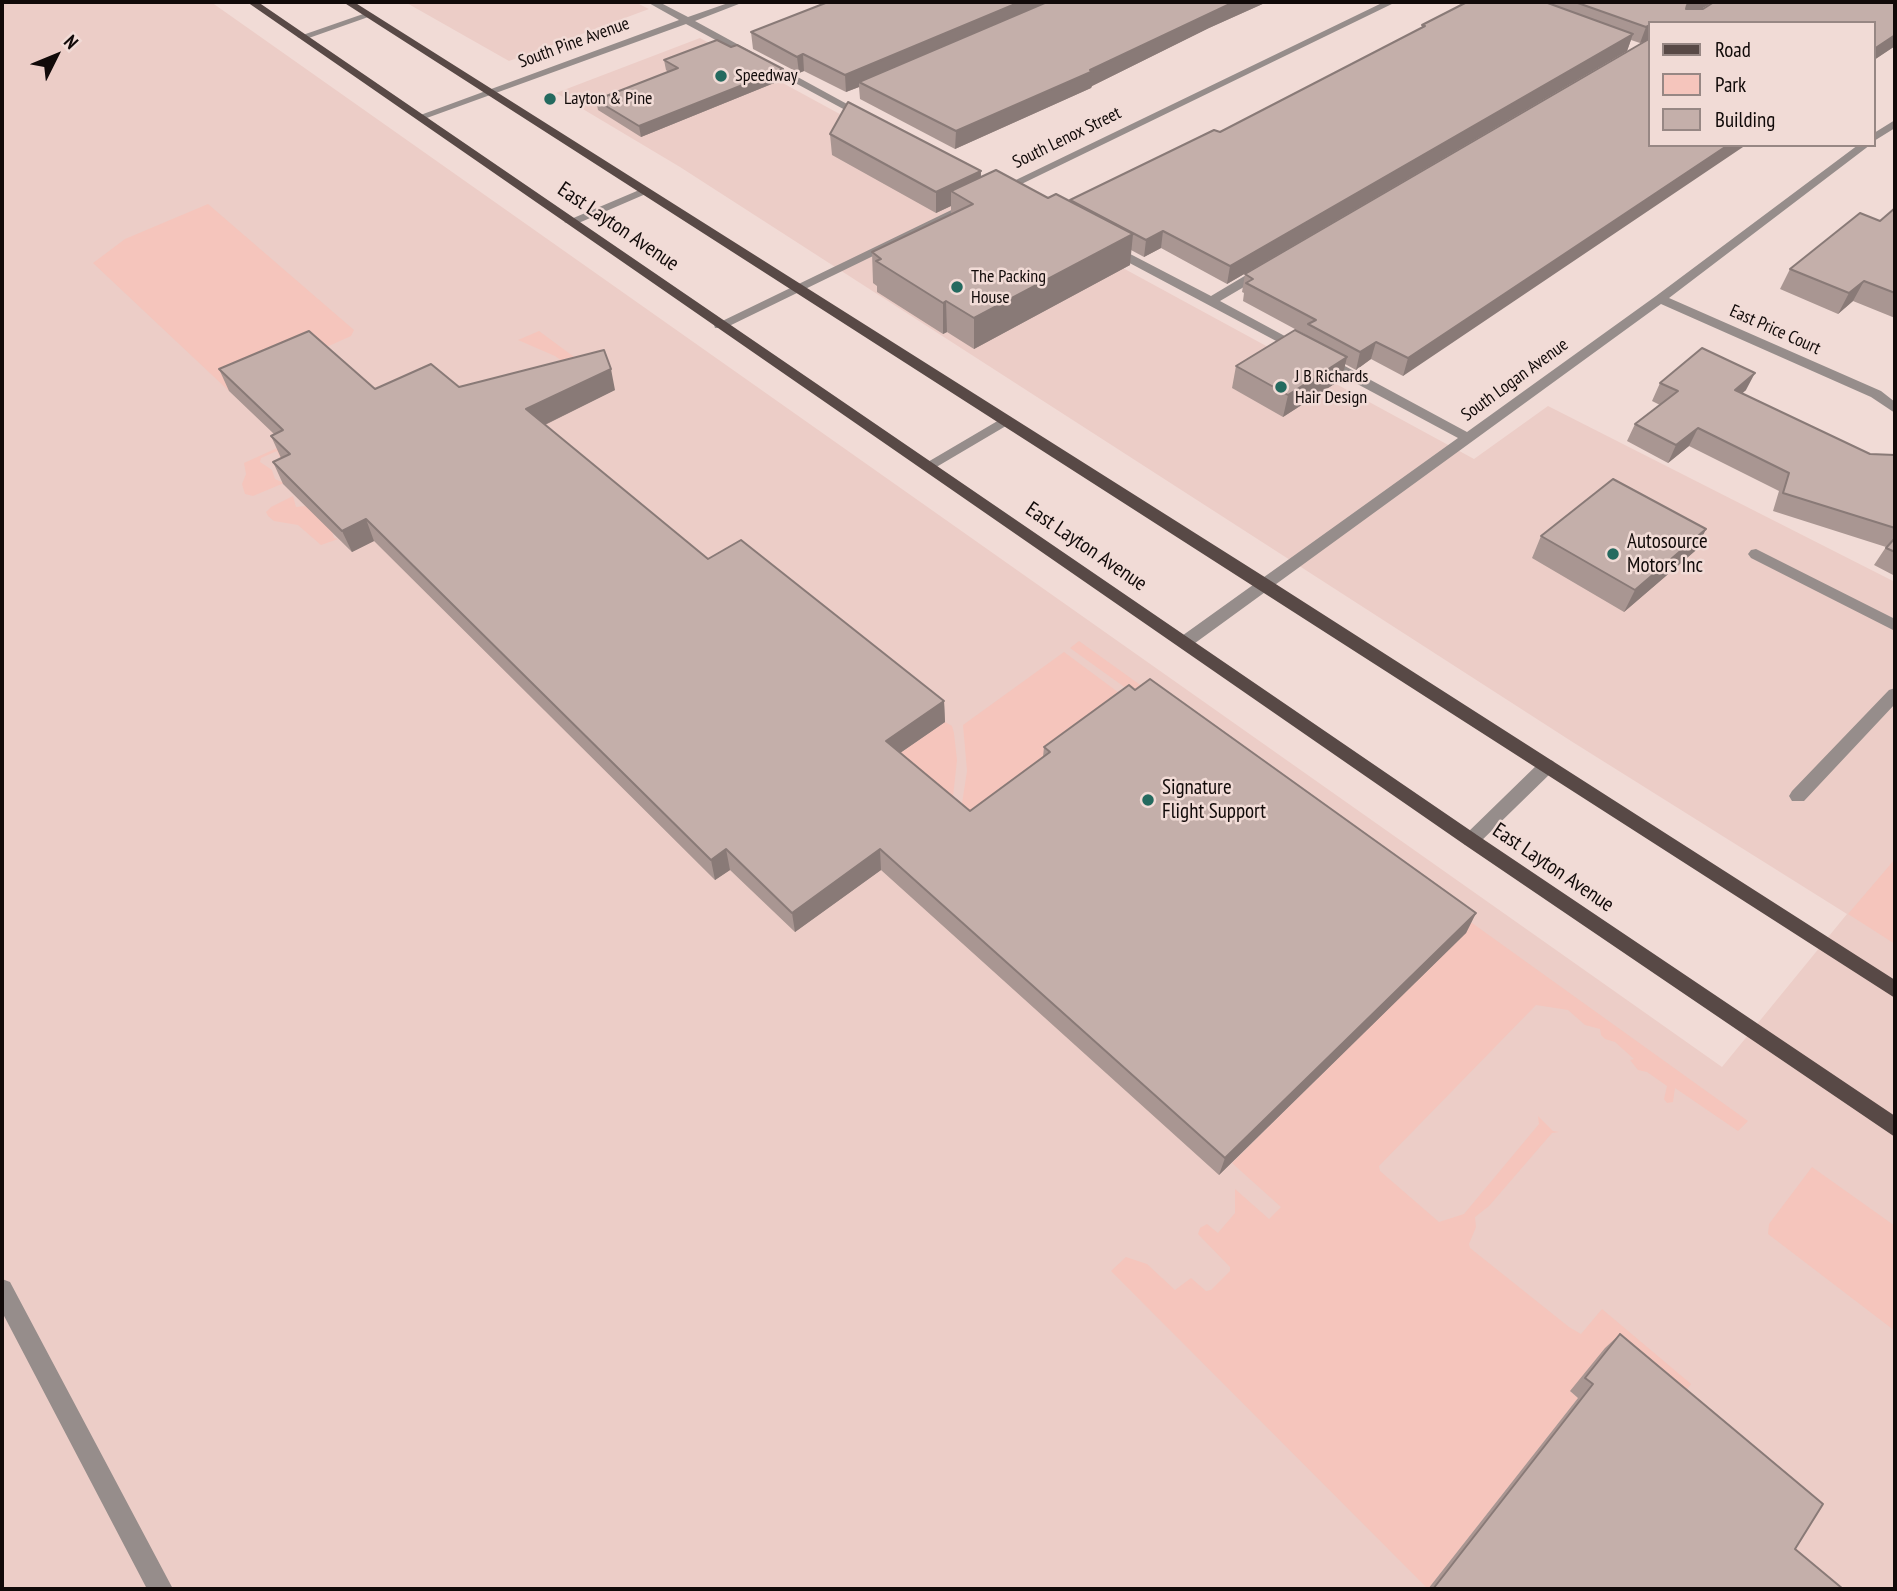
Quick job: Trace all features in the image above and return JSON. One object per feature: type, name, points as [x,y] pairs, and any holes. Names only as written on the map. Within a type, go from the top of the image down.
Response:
[{"type":"main road","name":"East Layton Avenue","points":[[252,2],[720,326],[1895,1128]]},
{"type":"main road","name":"East Layton Avenue","points":[[348,2],[1266,585],[1895,990]]},
{"type":"street","points":[[652,2],[879,124]]},
{"type":"street","name":"South Pine Avenue","points":[[421,117],[739,2]]},
{"type":"street","name":"South Lenox Street","points":[[720,326],[996,187],[1391,2]]},
{"type":"street","points":[[302,37],[369,15]]},
{"type":"street","points":[[838,102],[850,97]]},
{"type":"street","points":[[1876,136],[1894,126]]},
{"type":"street","name":"South Logan Avenue","points":[[1185,642],[1660,299],[1862,147]]},
{"type":"street","points":[[996,187],[1019,199]]},
{"type":"street","points":[[570,222],[644,191]]},
{"type":"street","points":[[1099,242],[1468,438]]},
{"type":"street","points":[[1211,301],[1270,267]]},
{"type":"street","name":"East Price Court","points":[[1660,299],[1876,394],[1895,409]]},
{"type":"street","points":[[928,466],[1006,420]]},
{"type":"street","points":[[1756,554],[1895,626]]},
{"type":"street","points":[[1798,796],[1895,694]]},
{"type":"street","points":[[1471,840],[1547,766]]},
{"type":"street","points":[[2,1290],[160,1589]]},
{"type":"shaded area","points":[[2,2],[211,2],[1722,1067],[1847,914],[1571,741],[680,167],[556,93],[700,38],[1474,459],[1548,406],[1895,582],[1895,1589],[2,1589]]},
{"type":"shaded area","points":[[405,2],[635,2],[649,9],[509,61]]},
{"type":"green space","points":[[208,204],[354,330],[351,336],[229,391],[93,263],[125,239]]},
{"type":"green space","points":[[539,331],[589,368],[579,373],[555,356],[518,340]]},
{"type":"green space","points":[[341,419],[280,458],[277,451],[261,458],[260,462],[272,470],[275,479],[284,483],[253,496],[245,494],[242,484],[246,474],[244,463]]},
{"type":"green space","points":[[293,496],[296,507],[306,506],[332,531],[334,538],[338,539],[321,545],[298,525],[274,521],[268,516],[266,512],[271,507]]},
{"type":"green space","points":[[1079,641],[1748,1121],[1738,1131],[1675,1088],[1673,1102],[1667,1103],[1664,1099],[1667,1086],[1647,1072],[1638,1070],[1630,1060],[1634,1059],[1615,1042],[1605,1039],[1600,1029],[1585,1025],[1568,1010],[1536,1005],[1379,1166],[1380,1171],[1439,1222],[1464,1214],[1539,1124],[1538,1116],[1553,1131],[1559,1132],[1552,1133],[1489,1206],[1475,1217],[1476,1227],[1470,1248],[1581,1334],[1602,1309],[1691,1384],[1674,1408],[1571,1392],[1578,1398],[1428,1589],[1111,1271],[1126,1257],[1147,1264],[1175,1290],[1191,1278],[1206,1291],[1211,1290],[1230,1271],[1230,1267],[1198,1234],[1200,1228],[1207,1224],[1218,1233],[1235,1213],[1235,1189],[1269,1219],[1281,1207],[1232,1163],[1466,932],[1070,648]]},
{"type":"green space","points":[[1064,652],[1138,707],[959,823],[967,771],[963,725]]},
{"type":"green space","points":[[945,722],[952,726],[957,760],[953,797],[887,762]]},
{"type":"green space","points":[[1895,859],[1895,944],[1848,914]]},
{"type":"green space","points":[[1812,1167],[1895,1226],[1895,1331],[1768,1234],[1769,1224]]},
{"type":"building","points":[[828,2],[1020,2],[845,75],[803,54],[797,57],[751,32]]},
{"type":"building","points":[[1047,2],[1234,2],[1090,70],[1093,71],[956,131],[859,82]]},
{"type":"building","points":[[1467,2],[1545,2],[1633,34],[1230,266],[1163,231],[1146,240],[1070,200],[1214,130],[1220,132]]},
{"type":"building","points":[[1575,2],[1692,2],[1686,9],[1703,9],[1714,2],[1895,2],[1895,35],[1876,48],[1876,21],[1648,21],[1646,27]]},
{"type":"building","points":[[717,40],[731,47],[737,45],[783,69],[639,126],[596,100],[678,68],[664,60]]},
{"type":"building","points":[[1648,40],[1648,147],[1725,147],[1408,358],[1376,342],[1360,352],[1308,324],[1316,320],[1246,283],[1253,279],[1245,274]]},
{"type":"building","points":[[848,102],[981,171],[936,192],[830,134]]},
{"type":"building","points":[[996,170],[1048,198],[1056,194],[1133,234],[974,318],[946,301],[943,303],[876,261],[881,259],[872,252],[973,204],[951,191]]},
{"type":"building","points":[[1895,208],[1895,293],[1864,281],[1849,293],[1790,269],[1860,213],[1880,221]]},
{"type":"building","points":[[1295,330],[1347,357],[1288,395],[1236,366]]},
{"type":"building","name":"Signature Flight Support","points":[[309,331],[375,389],[431,364],[459,387],[604,350],[611,369],[526,409],[708,559],[741,540],[944,701],[886,741],[970,811],[1050,752],[1044,747],[1129,685],[1135,690],[1150,679],[1476,913],[1225,1158],[880,849],[792,913],[726,849],[711,860],[366,519],[342,531],[273,462],[290,454],[271,436],[283,430],[219,369]]},
{"type":"building","points":[[1702,348],[1755,373],[1735,390],[1870,454],[1895,455],[1895,528],[1783,493],[1789,473],[1698,428],[1676,445],[1635,424],[1678,391],[1660,383]]},
{"type":"building","name":"Autosource Motors Inc","points":[[1613,479],[1706,529],[1635,590],[1541,536]]},
{"type":"building","points":[[1895,538],[1895,552],[1886,548]]},
{"type":"building","points":[[1620,1334],[1823,1504],[1795,1549],[1843,1589],[1433,1589],[1593,1384],[1585,1378]]},
{"type":"place","name":"Speedway","points":[[721,76]]},
{"type":"place","name":"Layton & Pine","points":[[550,99]]},
{"type":"place","name":"The Packing House","points":[[957,287]]},
{"type":"place","name":"J B Richards Hair Design","points":[[1281,387]]},
{"type":"place","name":"Autosource Motors Inc","points":[[1613,554]]},
{"type":"place","name":"Signature Flight Support","points":[[1148,800]]}]
